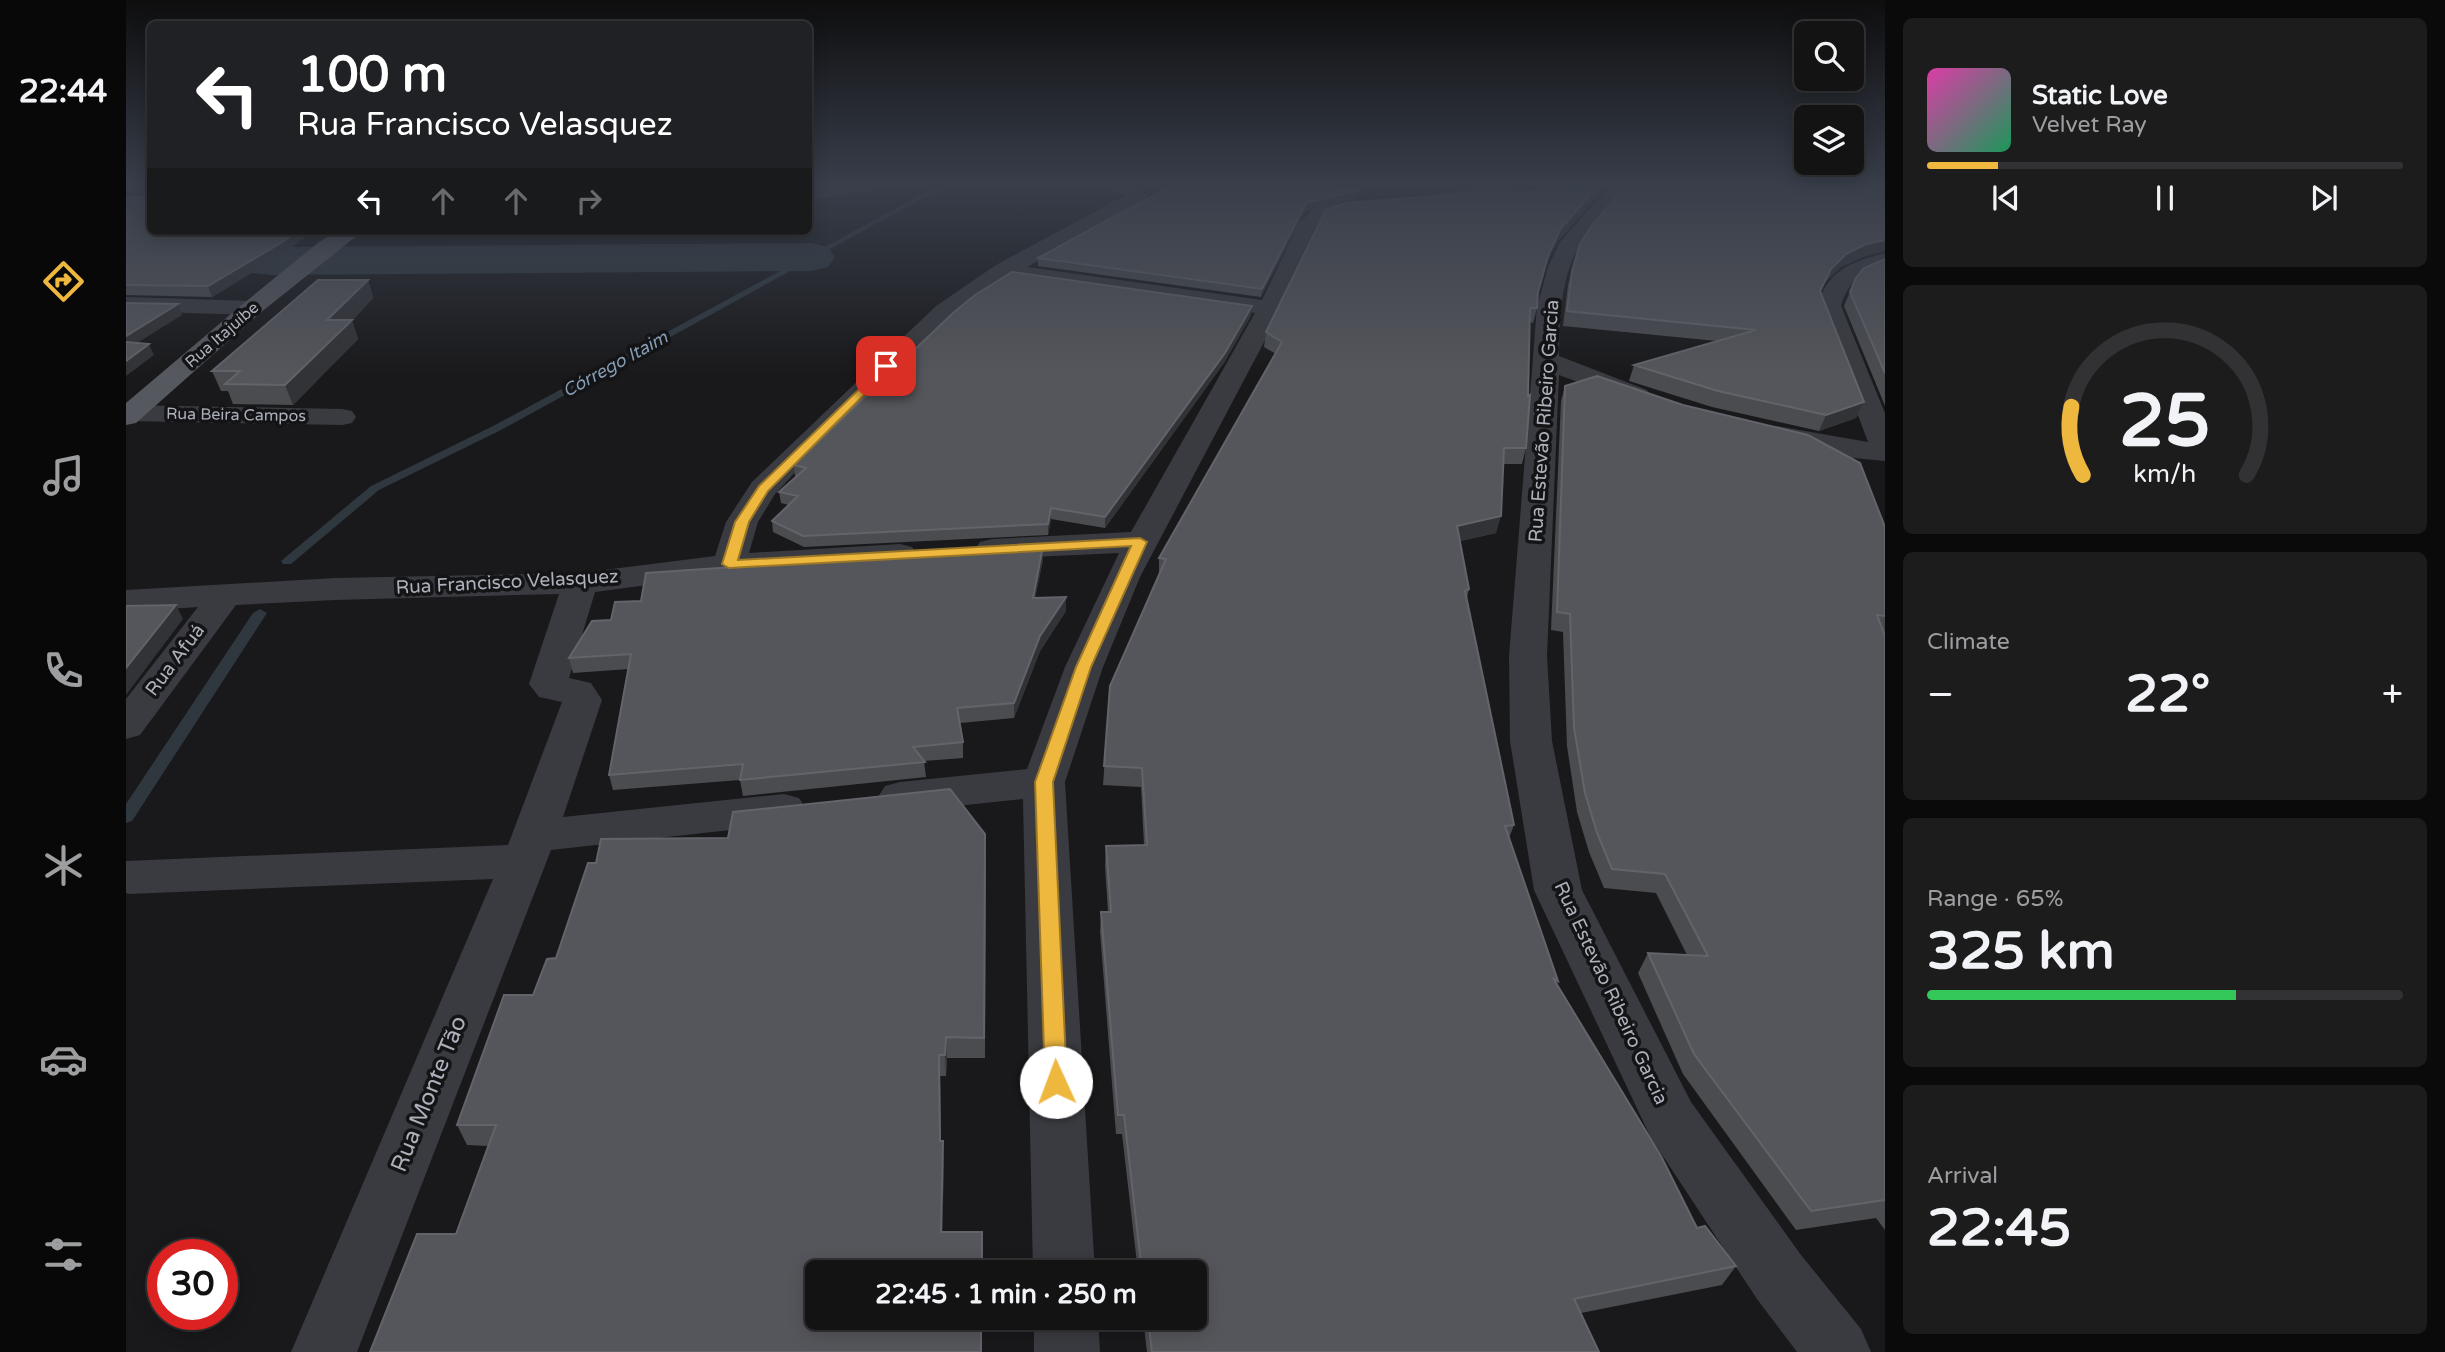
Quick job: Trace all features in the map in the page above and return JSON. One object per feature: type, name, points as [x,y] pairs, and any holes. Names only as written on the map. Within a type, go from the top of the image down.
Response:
[{"type":"main road","name":"Rua Itajuíbe","points":[[128,414],[326,248]]},
{"type":"street","points":[[729,564],[742,522],[763,489],[791,458],[944,311],[1004,270],[1045,248]]},
{"type":"street","points":[[1064,1260],[1044,782],[1084,667],[1140,542],[1270,308],[1297,248]]},
{"type":"street","name":"Rua Estevão Ribeiro Garcia","points":[[1569,248],[1559,267],[1549,307],[1528,656],[1531,741],[1558,890],[1671,1120],[1779,1277],[1838,1352]]},
{"type":"street","points":[[1751,429],[1832,446],[1885,450],[1829,306],[1833,288],[1843,276],[1860,267],[1885,260]]},
{"type":"street","points":[[1004,270],[1270,308]]},
{"type":"street","points":[[126,303],[253,308]]},
{"type":"street","points":[[1545,360],[1660,405]]},
{"type":"street","name":"Rua Beira Campos","points":[[128,414],[342,417]]},
{"type":"street","name":"Rua Francisco Velasquez","points":[[126,601],[335,589],[580,583],[729,564],[1140,542]]},
{"type":"street","name":"Rua Monte Tão","points":[[324,1352],[528,848],[582,699],[578,692],[553,688],[548,684],[580,583]]},
{"type":"street","name":"Rua Afuá","points":[[126,726],[232,595]]},
{"type":"street","points":[[129,877],[528,848],[844,803],[1044,782]]},
{"type":"street","points":[[1066,1330],[1067,1352]]},
{"type":"building","points":[[126,248],[272,248],[208,286],[126,285]]},
{"type":"building","points":[[1056,248],[1283,248],[1262,289],[1038,258]]},
{"type":"building","points":[[1307,248],[1551,248],[1538,292],[1537,308],[1530,308],[1528,396],[1530,395],[1526,448],[1504,448],[1501,516],[1457,526],[1469,589],[1465,591],[1514,825],[1505,826],[1558,981],[1553,978],[1661,1156],[1697,1228],[1705,1226],[1736,1266],[1574,1299],[1599,1352],[1152,1352],[1149,1330],[1207,1330],[1207,1260],[1141,1260],[1124,1115],[1118,1115],[1101,912],[1111,912],[1106,846],[1147,845],[1142,768],[1104,766],[1110,686],[1166,559],[1159,558],[1282,342],[1266,332]]},
{"type":"building","points":[[1579,248],[1858,248],[1846,254],[1831,269],[1820,291],[1864,402],[1826,415],[1718,391],[1634,365],[1756,330],[1567,311],[1572,271]]},
{"type":"building","points":[[1885,259],[1885,373],[1850,292],[1864,268]]},
{"type":"building","points":[[1012,272],[1252,306],[1225,353],[1105,517],[1051,508],[1048,524],[803,536],[772,521],[798,496],[779,492],[806,468],[794,465],[953,313],[975,295]]},
{"type":"building","points":[[318,280],[368,280],[327,320],[352,320],[285,385],[225,384],[240,371],[212,371]]},
{"type":"building","points":[[126,303],[178,304],[126,336]]},
{"type":"building","points":[[126,342],[149,344],[126,361]]},
{"type":"building","points":[[1597,376],[1683,405],[1808,435],[1860,463],[1885,527],[1885,616],[1877,615],[1885,636],[1885,1200],[1811,1211],[1694,1054],[1648,953],[1708,956],[1665,874],[1612,869],[1597,833],[1585,793],[1574,728],[1570,614],[1557,612],[1565,386]]},
{"type":"building","points":[[1043,546],[1033,598],[1066,597],[1040,636],[1014,703],[957,708],[963,742],[913,747],[925,762],[740,780],[743,764],[609,775],[631,654],[569,658],[592,621],[611,620],[615,602],[641,601],[646,573],[854,559],[848,556]]},
{"type":"building","points":[[176,605],[126,668],[126,606]]},
{"type":"building","points":[[950,789],[985,834],[984,1038],[946,1037],[945,1055],[939,1055],[940,1141],[943,1141],[941,1232],[982,1232],[982,1260],[805,1260],[805,1330],[981,1330],[981,1352],[370,1352],[417,1234],[456,1234],[496,1125],[457,1125],[504,995],[533,995],[547,959],[556,958],[588,863],[596,863],[601,839],[728,838],[733,812]]},
{"type":"waterway","points":[[154,248],[271,261],[811,257]]},
{"type":"waterway","name":"Córrego Itaim","points":[[287,561],[375,488],[497,428],[827,248]]},
{"type":"waterway","points":[[126,817],[260,613]]},
{"type":"route","points":[[886,366],[791,458],[763,489],[742,522],[729,564],[1140,542],[1084,667],[1044,782],[1056,1082]]}]
